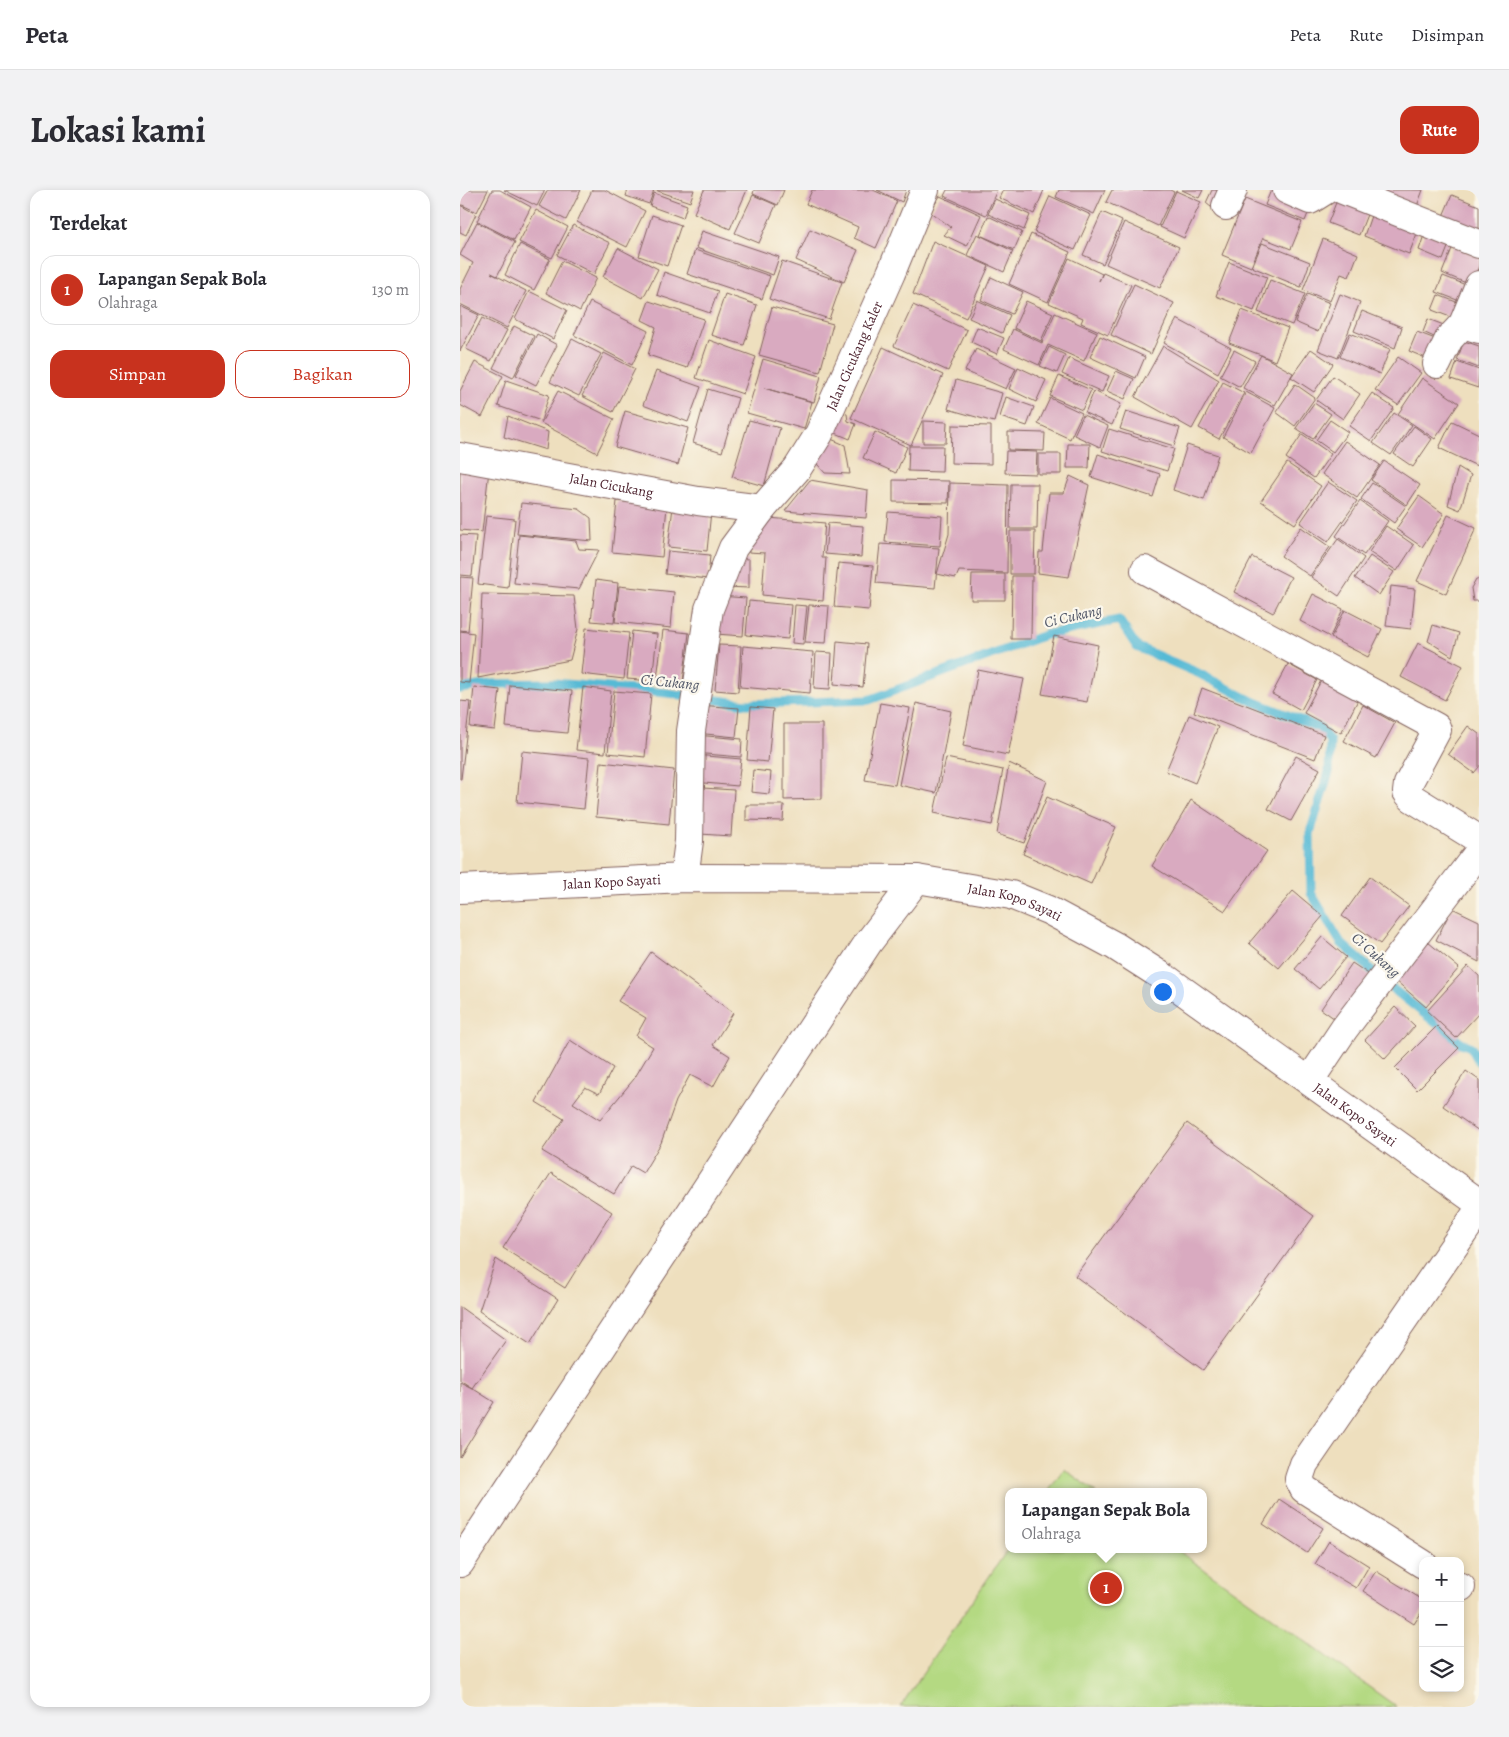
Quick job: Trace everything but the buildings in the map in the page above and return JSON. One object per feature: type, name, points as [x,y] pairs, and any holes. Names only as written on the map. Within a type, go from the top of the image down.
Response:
[{"type":"street","name":"Jalan Cicukang Kaler","points":[[684,878],[688,841],[691,731],[708,609],[719,579],[734,548],[762,509],[797,469],[819,434],[926,190]]},
{"type":"street","points":[[1287,190],[1310,200],[1326,190]]},
{"type":"street","points":[[1343,190],[1479,244]]},
{"type":"street","points":[[1438,364],[1449,339],[1471,327],[1479,284]]},
{"type":"street","name":"Jalan Cicukang","points":[[460,457],[689,499],[762,509]]},
{"type":"street","points":[[1145,570],[1437,728],[1408,784],[1407,792],[1412,798],[1475,837],[1479,845],[1478,853],[1344,1029],[1310,1080]]},
{"type":"street","name":"Jalan Kopo Sayati","points":[[460,889],[684,878],[917,879],[1011,895],[1048,910],[1123,950],[1310,1080],[1479,1203]]},
{"type":"street","points":[[460,1562],[468,1530],[868,943],[917,879]]},
{"type":"street","points":[[1419,1561],[1304,1489],[1299,1479],[1304,1464],[1479,1210]]},
{"type":"green space","points":[[1064,1469],[1090,1488],[1051,1488]]},
{"type":"green space","points":[[1005,1553],[1182,1553],[1397,1707],[900,1707]]},
{"type":"waterway","name":"Ci Cukang","points":[[460,689],[491,684],[554,683],[667,693],[746,704],[869,700],[1045,635],[1119,620],[1137,647],[1198,673],[1250,700],[1320,728],[1330,741],[1329,772],[1310,833],[1311,893],[1341,943],[1393,989],[1461,1043],[1471,1047],[1479,1062]]},
{"type":"place","name":"Lapangan Sepak Bola","points":[[1106,1588]]}]
